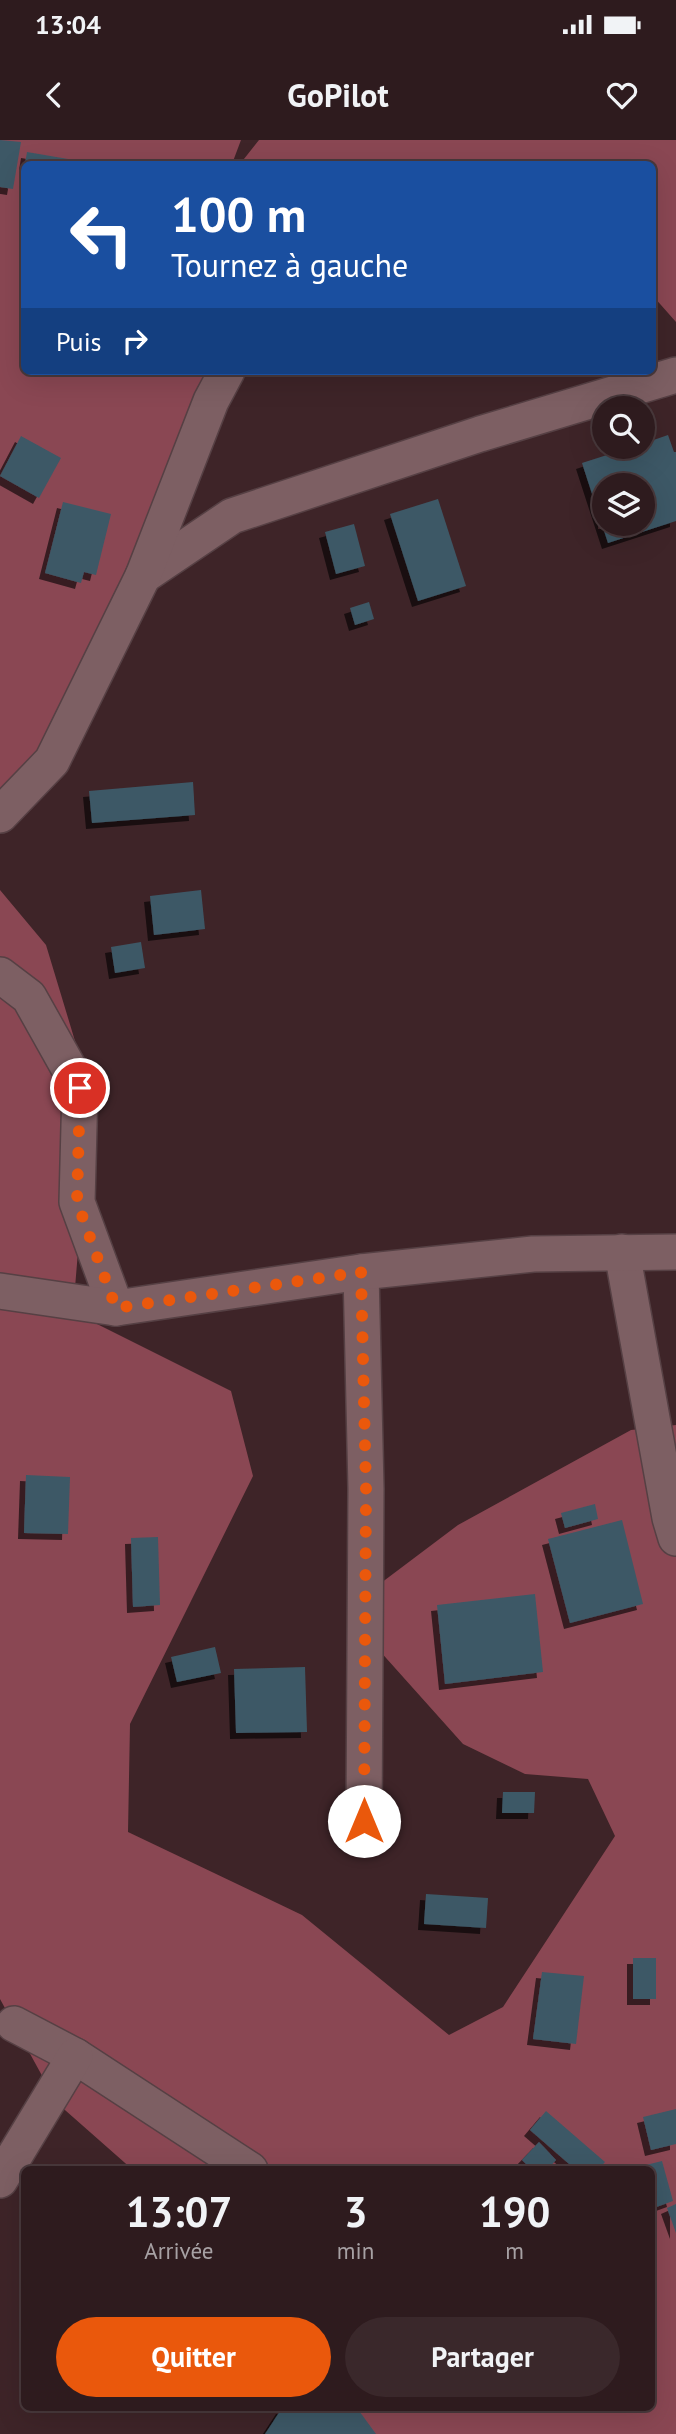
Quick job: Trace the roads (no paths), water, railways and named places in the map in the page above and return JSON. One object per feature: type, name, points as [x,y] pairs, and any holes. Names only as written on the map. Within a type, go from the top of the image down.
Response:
[{"type":"street","points":[[0,815],[52,761],[143,576],[211,401],[225,375]]},
{"type":"street","points":[[143,576],[232,516],[480,434],[676,375]]},
{"type":"street","points":[[0,975],[29,997],[80,1088],[77,1202],[116,1308]]},
{"type":"street","points":[[622,1252],[670,1518],[676,1538]]},
{"type":"street","points":[[0,1291],[116,1308],[361,1272],[534,1254],[676,1252]]},
{"type":"street","points":[[361,1272],[366,1489],[364,1821]]},
{"type":"street","points":[[14,2024],[75,2056],[244,2166]]},
{"type":"street","points":[[0,2180],[75,2056]]}]
